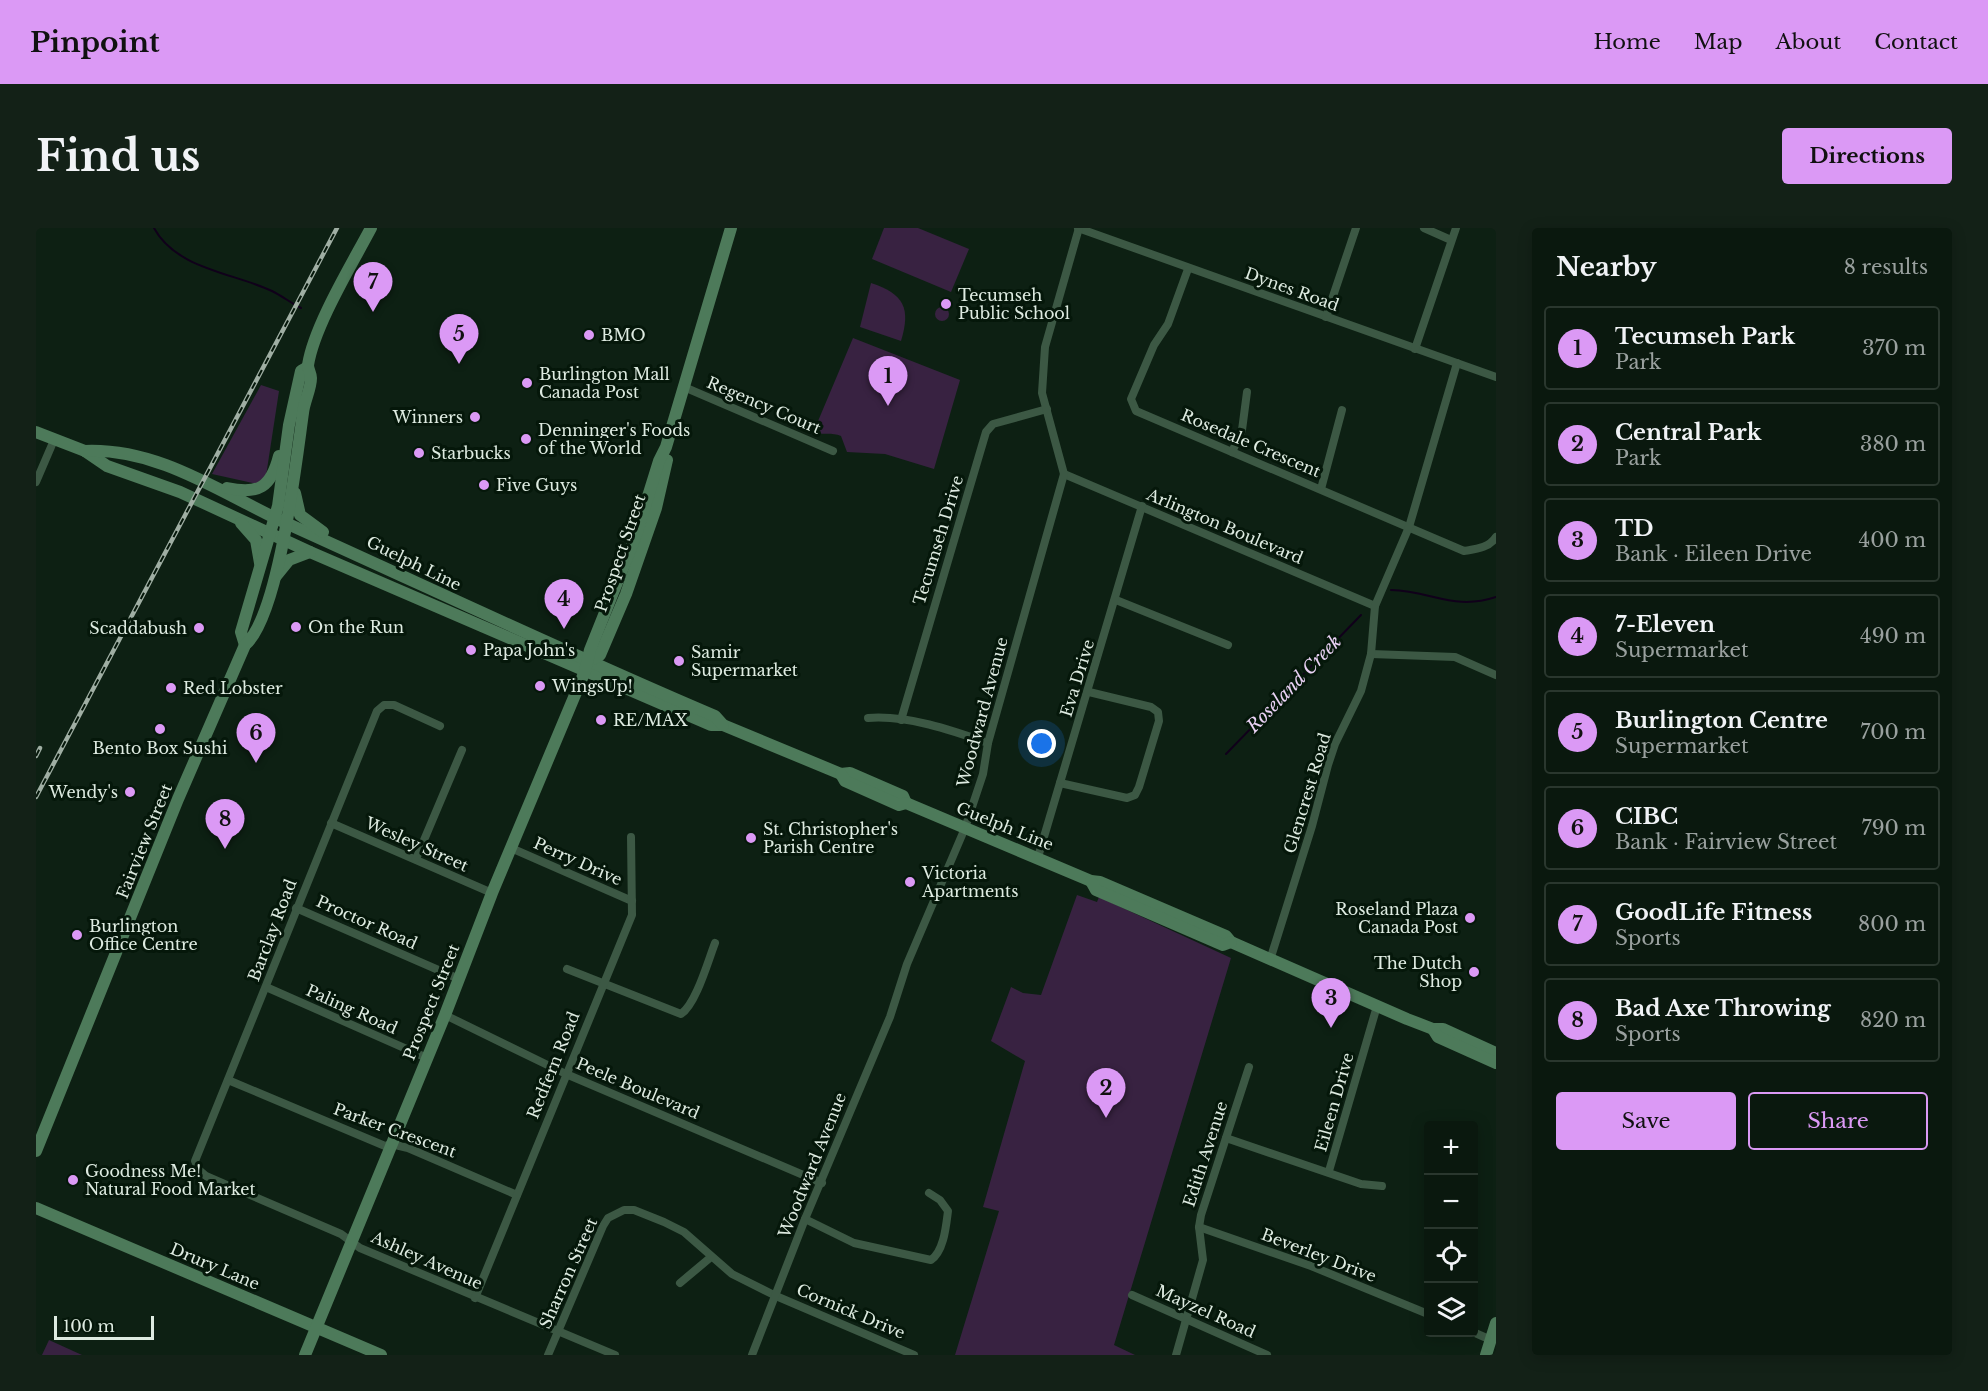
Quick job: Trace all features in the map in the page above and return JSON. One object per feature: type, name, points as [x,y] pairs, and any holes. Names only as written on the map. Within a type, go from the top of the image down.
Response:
[{"type":"main road","name":"Fairview Street","points":[[36,1151],[178,799],[245,645],[254,638],[273,579],[287,523],[303,410],[311,377],[308,367],[316,337],[371,228]]},
{"type":"main road","name":"Prospect Street","points":[[305,1355],[445,1015],[492,893],[587,667],[600,655],[641,555],[667,462],[666,447],[731,228]]},
{"type":"main road","name":"Fairview Street","points":[[245,645],[241,632],[275,517],[298,376],[308,367]]},
{"type":"main road","name":"Guelph Line","points":[[36,432],[85,451],[106,466],[161,484],[310,552],[587,667],[715,716],[723,725],[841,774],[844,781],[850,784],[899,805],[906,803],[1038,857],[1091,881],[1096,890],[1223,945],[1231,942],[1377,1006],[1433,1029],[1443,1029],[1496,1053]]},
{"type":"main road","points":[[216,485],[240,491],[262,487],[273,476],[279,457],[286,448]]},
{"type":"main road","name":"Guelph Line","points":[[85,451],[111,450],[163,463],[216,485],[287,523],[329,540],[587,667]]},
{"type":"main road","points":[[293,485],[300,515],[321,530],[329,540]]},
{"type":"main road","points":[[236,518],[256,540],[260,549],[260,571]]},
{"type":"main road","points":[[273,579],[289,560],[310,552]]},
{"type":"main road","name":"Guelph Line","points":[[1433,1029],[1438,1037],[1496,1063]]},
{"type":"main road","name":"Drury Lane","points":[[36,1208],[381,1355]]},
{"type":"main road","points":[[1486,1355],[1496,1323]]},
{"type":"street","points":[[1064,474],[1042,393],[1045,347],[1078,228]]},
{"type":"street","name":"Dynes Road","points":[[1078,228],[1496,377]]},
{"type":"street","points":[[1326,317],[1356,228]]},
{"type":"street","points":[[1424,228],[1451,240]]},
{"type":"street","points":[[1415,349],[1456,228]]},
{"type":"street","name":"Rosedale Crescent","points":[[1188,269],[1168,324],[1154,345],[1131,399],[1136,411],[1464,550],[1479,549],[1496,537]]},
{"type":"street","name":"Glencrest Road","points":[[1270,960],[1335,744],[1361,690],[1371,654],[1375,606],[1409,527],[1457,363]]},
{"type":"street","name":"Regency Court","points":[[684,387],[833,451]]},
{"type":"street","points":[[1232,452],[1242,430],[1247,392]]},
{"type":"street","name":"Tecumseh Drive","points":[[901,720],[986,432],[993,424],[1047,409]]},
{"type":"street","points":[[1321,489],[1342,410]]},
{"type":"street","points":[[36,482],[54,440]]},
{"type":"street","name":"Arlington Boulevard","points":[[1064,474],[1375,606]]},
{"type":"street","name":"Woodward Avenue","points":[[752,1355],[805,1219],[890,1017],[907,964],[965,828],[983,774],[987,742],[1064,474]]},
{"type":"street","name":"Eva Drive","points":[[1038,857],[1089,692],[1142,506]]},
{"type":"street","points":[[1116,600],[1228,645]]},
{"type":"street","points":[[1371,654],[1455,657],[1496,675]]},
{"type":"street","points":[[1060,783],[1127,798],[1135,795],[1139,787],[1159,721],[1158,712],[1151,707],[1089,692]]},
{"type":"street","name":"Barclay Road","points":[[199,1170],[195,1161],[376,711],[384,705],[394,705],[440,726]]},
{"type":"street","points":[[868,718],[884,716],[935,724],[987,742]]},
{"type":"street","points":[[416,860],[462,750]]},
{"type":"street","name":"Wesley Street","points":[[331,823],[492,893]]},
{"type":"street","name":"Redfern Road","points":[[475,1298],[632,915],[631,837]]},
{"type":"street","name":"Perry Drive","points":[[511,848],[632,901]]},
{"type":"street","name":"Proctor Road","points":[[296,908],[459,979]]},
{"type":"street","points":[[567,969],[681,1014],[687,1010],[692,1000],[715,943]]},
{"type":"street","name":"Paling Road","points":[[266,987],[427,1058]]},
{"type":"street","name":"Eileen Drive","points":[[1329,1171],[1377,1006]]},
{"type":"street","name":"Peele Boulevard","points":[[445,1015],[566,1074],[822,1183]]},
{"type":"street","name":"Edith Avenue","points":[[1176,1355],[1203,1260],[1198,1227],[1250,1067]]},
{"type":"street","name":"Parker Crescent","points":[[228,1080],[385,1146],[391,1144],[408,1148],[517,1195]]},
{"type":"street","points":[[1226,1138],[1329,1171],[1361,1184],[1382,1186]]},
{"type":"street","name":"Ashley Avenue","points":[[199,1170],[352,1241],[360,1248],[615,1355]]},
{"type":"street","points":[[805,1219],[854,1243],[932,1260],[936,1257],[945,1232],[948,1211],[940,1200],[929,1193]]},
{"type":"street","name":"Sharron Street","points":[[548,1355],[603,1226],[616,1213],[634,1210],[664,1221],[684,1232],[724,1270],[776,1296]]},
{"type":"street","name":"Beverley Drive","points":[[1198,1227],[1311,1266],[1424,1312]]},
{"type":"street","points":[[680,1283],[711,1257]]},
{"type":"street","name":"Mayzel Road","points":[[1132,1295],[1267,1355]]},
{"type":"street","name":"Cornick Drive","points":[[776,1296],[914,1355]]},
{"type":"street","points":[[1478,1334],[1491,1340]]},
{"type":"shaded area","points":[[884,228],[918,228],[969,249],[951,292],[872,259]]},
{"type":"shaded area","points":[[871,283],[891,292],[902,304],[905,320],[901,341],[860,327]]},
{"type":"shaded area","points":[[942,307],[947,309],[949,314],[947,319],[942,321],[937,319],[935,314],[937,309]]},
{"type":"shaded area","points":[[853,338],[960,380],[934,469],[885,454],[847,452],[841,436],[813,433]]},
{"type":"shaded area","points":[[261,385],[279,391],[266,476],[257,484],[212,474]]},
{"type":"shaded area","points":[[1077,895],[1097,902],[1099,897],[1231,958],[1114,1345],[1135,1355],[955,1355],[999,1211],[983,1207],[1025,1061],[991,1041],[1011,987],[1023,993],[1041,995]]},
{"type":"shaded area","points":[[49,1340],[82,1355],[42,1355]]},
{"type":"waterway","points":[[154,228],[176,253],[207,268],[272,291],[301,308]]},
{"type":"waterway","name":"Roseland Creek","points":[[1391,590],[1468,602],[1496,597]]},
{"type":"waterway","name":"Roseland Creek","points":[[1226,754],[1361,615]]},
{"type":"railway","points":[[36,797],[337,228]]},
{"type":"railway","points":[[36,756],[40,748]]},
{"type":"place","name":"Tecumseh Public School","points":[[946,304]]},
{"type":"place","name":"GoodLife Fitness","points":[[373,312]]},
{"type":"place","name":"BMO","points":[[589,335]]},
{"type":"place","name":"Burlington Centre","points":[[459,364]]},
{"type":"place","name":"Burlington Mall Canada Post","points":[[527,383]]},
{"type":"place","name":"Tecumseh Park","points":[[888,406]]},
{"type":"place","name":"Winners","points":[[475,417]]},
{"type":"place","name":"Denninger's Foods of the World","points":[[526,439]]},
{"type":"place","name":"Starbucks","points":[[419,453]]},
{"type":"place","name":"Five Guys","points":[[484,485]]},
{"type":"place","name":"On the Run","points":[[296,627]]},
{"type":"place","name":"Scaddabush","points":[[199,628]]},
{"type":"place","name":"7-Eleven","points":[[564,629]]},
{"type":"place","name":"Papa John's","points":[[471,650]]},
{"type":"place","name":"Samir Supermarket","points":[[679,661]]},
{"type":"place","name":"WingsUp!","points":[[540,686]]},
{"type":"place","name":"Red Lobster","points":[[171,688]]},
{"type":"place","name":"RE/MAX","points":[[601,720]]},
{"type":"place","name":"Bento Box Sushi","points":[[160,729]]},
{"type":"place","name":"CIBC","points":[[256,763]]},
{"type":"place","name":"Wendy's","points":[[130,792]]},
{"type":"place","name":"St. Christopher's Parish Centre","points":[[751,838]]},
{"type":"place","name":"Bad Axe Throwing","points":[[225,849]]},
{"type":"place","name":"Victoria Apartments","points":[[910,882]]},
{"type":"place","name":"Roseland Plaza Canada Post","points":[[1470,918]]},
{"type":"place","name":"Burlington Office Centre","points":[[77,935]]},
{"type":"place","name":"The Dutch Shop","points":[[1474,972]]},
{"type":"place","name":"TD","points":[[1331,1028]]},
{"type":"place","name":"Central Park","points":[[1106,1118]]},
{"type":"place","name":"Goodness Me! Natural Food Market","points":[[73,1180]]}]
